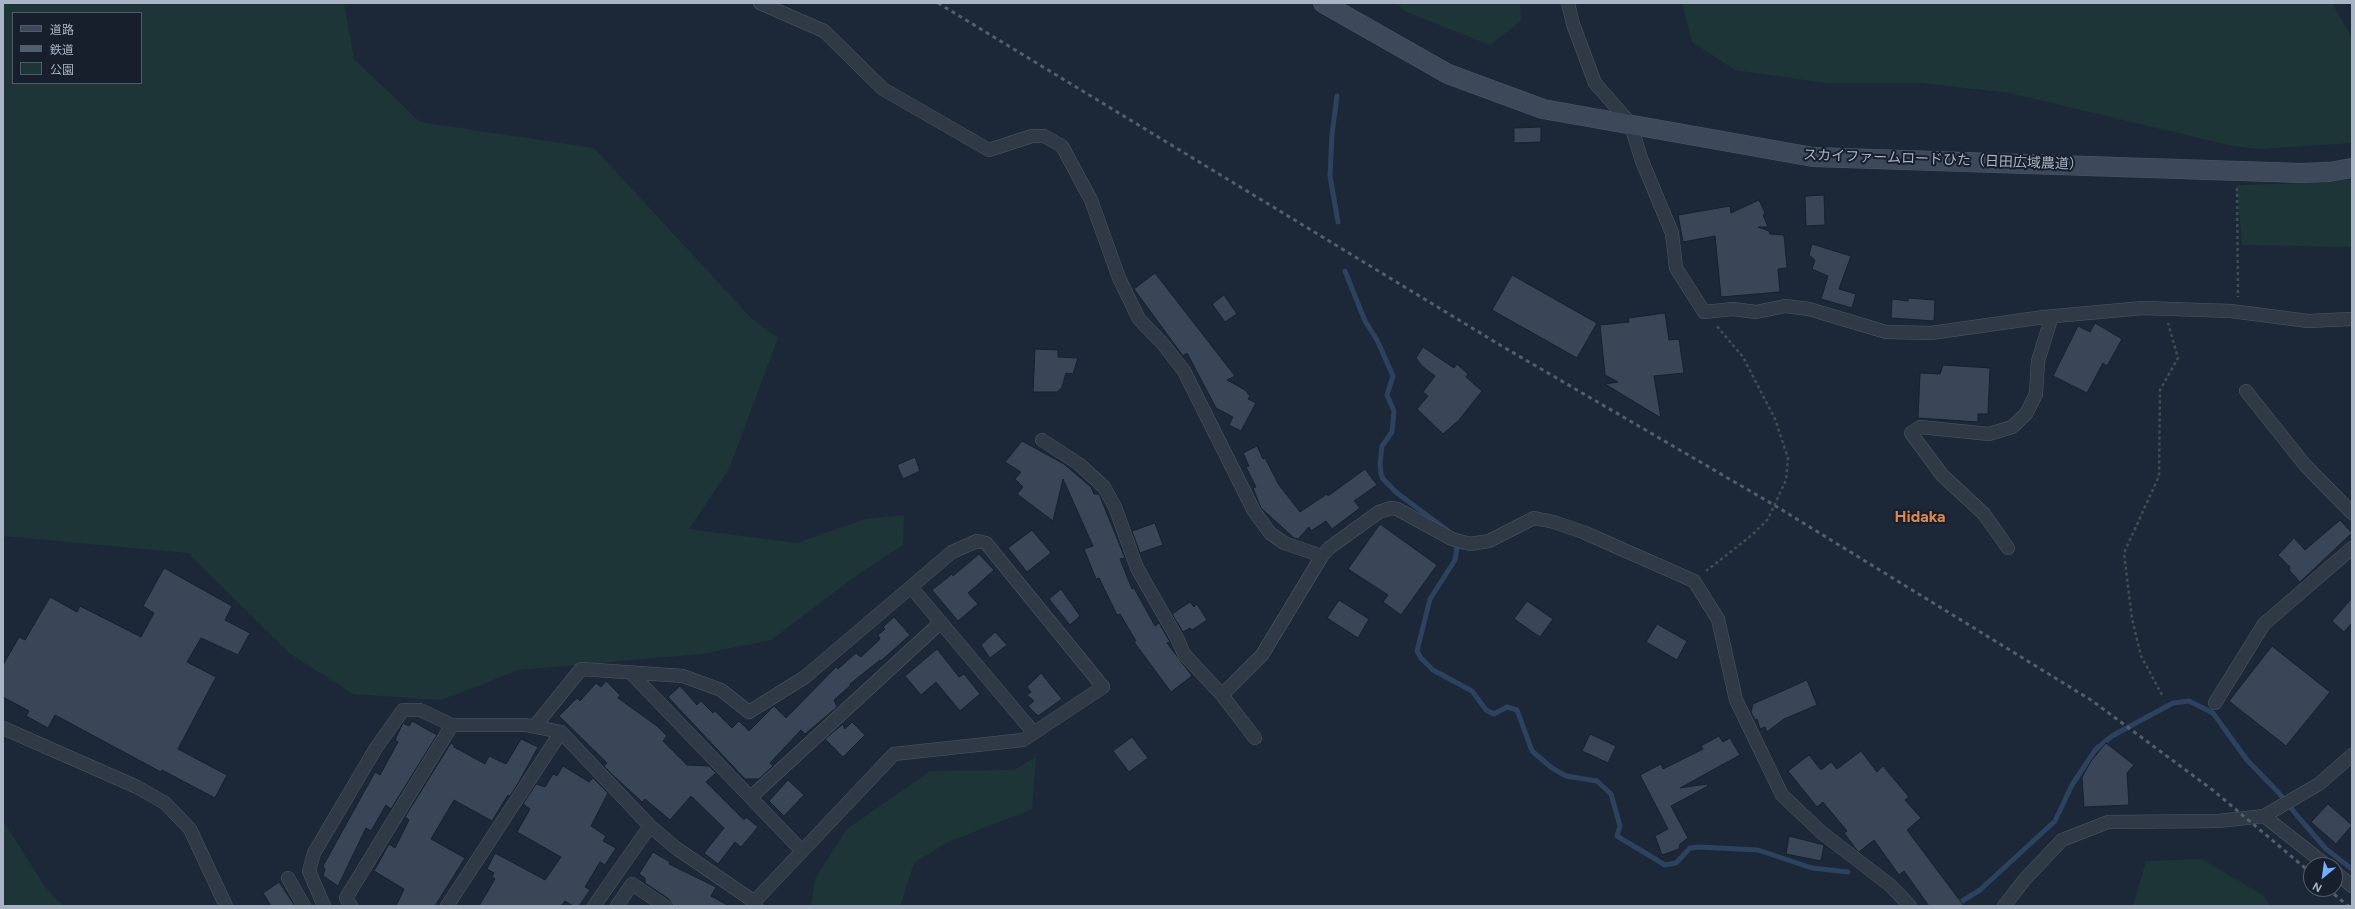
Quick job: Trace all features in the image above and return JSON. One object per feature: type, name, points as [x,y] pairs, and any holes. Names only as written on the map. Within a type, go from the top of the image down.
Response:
[{"type":"street","points":[[760,3],[824,31],[883,89],[989,150],[1032,136],[1044,136],[1062,146],[1091,200],[1119,278],[1139,319],[1163,344],[1184,371],[1254,511],[1270,533],[1284,543],[1322,556]]},
{"type":"street","name":"スカイファームロードひた（日田広域農道）","points":[[1323,3],[1448,74],[1543,110],[1813,157],[2301,173],[2329,172],[2352,168]]},
{"type":"street","points":[[1568,3],[1573,24],[1595,83],[1630,124],[1642,161],[1672,233],[1676,268],[1704,312],[1733,309],[1756,312],[1785,306],[1809,309],[1886,332],[1931,334],[2052,316],[2126,309],[2231,310],[2308,321],[2352,319]]},
{"type":"street","points":[[2008,548],[1984,514],[1942,475],[1911,433],[1920,427],[1989,434],[2012,427],[2026,414],[2036,394],[2038,361],[2052,316]]},
{"type":"street","points":[[2246,391],[2305,465],[2352,513]]},
{"type":"street","points":[[1042,440],[1078,464],[1104,487],[1115,507],[1137,568],[1177,638],[1184,654],[1222,695],[1255,738]]},
{"type":"street","points":[[1222,695],[1262,655],[1328,548],[1369,518],[1391,508],[1405,512],[1452,539],[1470,544],[1489,541],[1534,518],[1554,522],[1583,532],[1694,581],[1718,619],[1736,700],[1782,795],[1821,832],[1891,886],[1910,906]]},
{"type":"street","points":[[324,906],[309,871],[314,853],[376,748],[403,710],[420,710],[452,726],[535,726],[562,732],[650,826],[676,848],[754,904],[894,754],[1023,740],[1103,687],[986,543],[977,541],[952,552],[805,676],[749,712],[720,690],[683,676],[581,669],[535,726]]},
{"type":"street","points":[[2215,703],[2264,624],[2352,548]]},
{"type":"street","points":[[911,586],[1034,733]]},
{"type":"street","points":[[751,797],[941,622]]},
{"type":"street","points":[[631,673],[802,851]]},
{"type":"street","points":[[351,906],[346,898],[452,726]]},
{"type":"street","points":[[3,728],[137,787],[166,803],[190,829],[226,906]]},
{"type":"street","points":[[446,906],[562,732]]},
{"type":"street","points":[[2004,906],[2025,879],[2062,840],[2108,822],[2218,821],[2270,812],[2319,784],[2352,755]]},
{"type":"street","points":[[2270,812],[2318,857]]},
{"type":"street","points":[[594,906],[650,826]]},
{"type":"street","points":[[288,878],[304,906]]},
{"type":"street","points":[[2343,879],[2352,886]]},
{"type":"street","points":[[617,906],[632,884],[666,906]]},
{"type":"path","points":[[2236,170],[2238,298],[2245,300]]},
{"type":"path","points":[[2162,695],[2141,656],[2132,618],[2124,553],[2159,476],[2160,390],[2178,358],[2164,309]]},
{"type":"path","points":[[1694,581],[1752,535],[1768,518],[1786,480],[1788,458],[1774,419],[1743,357],[1704,312]]},
{"type":"green space","points":[[3,3],[344,3],[354,59],[420,122],[594,148],[752,319],[778,338],[729,469],[689,529],[797,543],[865,519],[904,515],[903,545],[849,581],[771,640],[701,654],[519,670],[441,700],[353,694],[289,653],[188,553],[3,536]]},
{"type":"green space","points":[[1397,3],[1520,3],[1521,21],[1490,45],[1404,11]]},
{"type":"green space","points":[[1682,3],[2332,3],[2352,38],[2352,143],[2259,149],[2233,146],[2009,93],[1921,83],[1827,83],[1735,70],[1692,42]]},
{"type":"green space","points":[[2352,179],[2352,247],[2242,245],[2237,185],[2317,183]]},
{"type":"green space","points":[[1036,757],[1032,809],[946,843],[914,863],[900,906],[811,906],[815,879],[847,829],[930,771],[1014,770]]},
{"type":"green space","points":[[3,821],[46,888],[63,906],[3,906]]},
{"type":"green space","points":[[2202,859],[2264,896],[2270,906],[2133,906],[2146,861]]},
{"type":"building","points":[[1541,127],[1541,142],[1514,143],[1514,128]]},
{"type":"building","points":[[1824,195],[1825,225],[1806,226],[1805,196]]},
{"type":"building","points":[[1759,200],[1765,213],[1763,215],[1768,227],[1758,227],[1769,231],[1770,234],[1784,235],[1787,268],[1778,269],[1780,292],[1721,297],[1715,236],[1683,242],[1678,215],[1730,206],[1731,213]]},
{"type":"building","points":[[1812,244],[1851,256],[1839,289],[1856,294],[1852,308],[1821,299],[1828,276],[1812,269],[1815,260],[1809,255]]},
{"type":"building","points":[[1155,273],[1235,376],[1227,380],[1245,390],[1250,396],[1248,399],[1256,403],[1241,431],[1229,425],[1233,417],[1216,408],[1187,353],[1183,356],[1134,289]]},
{"type":"building","points":[[1512,275],[1597,323],[1577,358],[1492,310]]},
{"type":"building","points":[[1224,295],[1237,314],[1225,322],[1212,304]]},
{"type":"building","points":[[1908,298],[1935,300],[1934,321],[1891,318],[1892,299],[1908,301]]},
{"type":"building","points":[[1665,313],[1669,340],[1679,339],[1684,373],[1654,376],[1661,418],[1605,384],[1618,382],[1605,375],[1600,325],[1629,322],[1628,318]]},
{"type":"building","points":[[2095,323],[2122,339],[2107,366],[2103,363],[2087,393],[2053,376],[2078,326],[2090,332]]},
{"type":"building","points":[[1423,347],[1454,368],[1457,364],[1468,374],[1466,377],[1482,391],[1459,420],[1443,434],[1417,409],[1428,396],[1423,392],[1435,376],[1422,366],[1416,358]]},
{"type":"building","points":[[1035,349],[1058,350],[1058,357],[1078,358],[1073,374],[1066,373],[1062,387],[1057,392],[1033,392]]},
{"type":"building","points":[[1943,365],[1990,368],[1988,414],[1978,414],[1978,422],[1918,418],[1920,373],[1940,374]]},
{"type":"building","points":[[1022,441],[1064,464],[1091,487],[1094,494],[1099,494],[1125,558],[1120,559],[1132,589],[1134,588],[1155,626],[1159,623],[1170,642],[1167,643],[1192,676],[1171,692],[1134,642],[1136,641],[1120,614],[1117,615],[1099,578],[1096,579],[1084,549],[1093,546],[1063,479],[1053,521],[1017,494],[1023,487],[1015,479],[1021,472],[1005,462]]},
{"type":"building","points":[[1257,446],[1279,485],[1300,512],[1327,494],[1328,496],[1365,469],[1377,485],[1354,501],[1360,508],[1332,529],[1326,521],[1311,531],[1309,527],[1298,539],[1294,538],[1261,508],[1253,488],[1256,487],[1246,467],[1249,466],[1243,453]]},
{"type":"building","points":[[915,457],[920,471],[903,479],[897,465]]},
{"type":"building","points":[[2340,520],[2352,533],[2300,582],[2289,570],[2290,567],[2278,555],[2294,538],[2305,550]]},
{"type":"building","points":[[1155,523],[1163,545],[1140,553],[1132,531]]},
{"type":"building","points":[[1380,524],[1437,565],[1401,615],[1383,602],[1388,595],[1348,569]]},
{"type":"building","points":[[1032,530],[1051,553],[1027,572],[1008,548]]},
{"type":"building","points":[[979,554],[994,570],[968,593],[978,604],[958,621],[932,590],[952,574],[953,576]]},
{"type":"building","points":[[164,568],[232,606],[225,620],[250,633],[238,655],[201,638],[187,662],[216,677],[178,749],[227,775],[215,798],[162,770],[161,772],[55,715],[48,728],[26,716],[29,711],[3,697],[3,665],[19,637],[25,640],[50,597],[77,612],[80,606],[141,637],[154,613],[143,606]]},
{"type":"building","points":[[1061,589],[1080,616],[1070,625],[1049,599]]},
{"type":"building","points":[[2352,598],[2352,623],[2344,632],[2332,621]]},
{"type":"building","points":[[1339,600],[1369,619],[1358,638],[1327,618]]},
{"type":"building","points":[[1527,601],[1553,619],[1540,637],[1514,619]]},
{"type":"building","points":[[1190,602],[1194,607],[1197,604],[1207,620],[1192,630],[1190,628],[1183,632],[1172,614]]},
{"type":"building","points":[[894,617],[910,635],[881,661],[880,660],[850,684],[851,685],[834,700],[837,707],[805,734],[801,730],[770,763],[773,766],[759,779],[745,779],[668,697],[680,686],[697,705],[701,701],[713,713],[715,711],[732,728],[739,721],[749,731],[774,706],[786,718],[836,667],[838,669],[856,653],[861,657],[880,639],[878,635],[885,629],[883,627]]},
{"type":"building","points":[[1657,624],[1687,641],[1677,660],[1646,642]]},
{"type":"building","points":[[995,632],[1007,645],[990,658],[981,645]]},
{"type":"building","points":[[2272,646],[2330,692],[2286,746],[2229,701]]},
{"type":"building","points":[[937,649],[959,677],[964,674],[980,694],[960,711],[936,682],[921,695],[905,676]]},
{"type":"building","points":[[1041,673],[1062,699],[1038,716],[1028,706],[1034,701],[1027,695],[1031,692],[1027,687]]},
{"type":"building","points":[[1807,680],[1817,705],[1784,719],[1767,732],[1765,727],[1760,729],[1757,719],[1755,720],[1751,712],[1753,704]]},
{"type":"building","points":[[606,681],[620,695],[618,698],[657,726],[667,736],[663,741],[687,765],[709,766],[716,773],[706,782],[744,820],[746,817],[758,827],[741,847],[735,842],[718,864],[704,853],[724,828],[691,796],[670,820],[645,799],[642,802],[616,778],[604,766],[607,763],[559,716],[577,698],[580,701],[596,683],[601,687]]},
{"type":"building","points":[[412,721],[437,735],[391,809],[386,805],[371,831],[366,828],[338,886],[323,876],[325,869],[323,866],[375,772],[380,775],[398,742],[395,740],[403,723],[409,726]]},
{"type":"building","points":[[852,722],[865,735],[843,757],[825,739],[843,724],[845,729]]},
{"type":"building","points":[[1590,734],[1616,746],[1608,763],[1582,751]]},
{"type":"building","points":[[1719,736],[1723,742],[1730,738],[1740,755],[1680,788],[1707,784],[1708,786],[1671,806],[1688,838],[1680,844],[1679,849],[1662,855],[1655,836],[1668,829],[1640,775],[1661,764],[1663,769],[1703,749],[1701,746]]},
{"type":"building","points":[[1132,737],[1148,758],[1129,772],[1113,751]]},
{"type":"building","points":[[521,739],[538,747],[520,780],[510,796],[508,795],[492,821],[454,800],[431,839],[465,858],[435,906],[396,906],[404,889],[374,871],[389,844],[395,848],[409,820],[405,817],[451,743],[454,747],[485,764],[489,756],[506,764]]},
{"type":"building","points":[[2106,743],[2134,765],[2127,773],[2129,805],[2084,807],[2082,777],[2091,761]]},
{"type":"building","points":[[1861,751],[1877,772],[1883,766],[1909,797],[1905,800],[1921,818],[1907,830],[1964,906],[1929,906],[1904,871],[1899,875],[1874,840],[1859,852],[1844,833],[1847,831],[1823,802],[1817,807],[1788,771],[1809,755],[1821,770],[1831,762],[1837,769]]},
{"type":"building","points":[[563,766],[589,782],[593,778],[608,793],[591,826],[606,836],[603,841],[616,848],[605,865],[600,862],[585,887],[590,890],[579,906],[573,906],[565,901],[561,906],[479,906],[495,879],[492,877],[494,873],[487,869],[495,853],[545,880],[561,857],[517,832],[530,809],[523,804],[536,784],[545,787],[553,774],[557,776]]},
{"type":"building","points":[[788,780],[804,795],[784,816],[769,801]]},
{"type":"building","points":[[2328,804],[2352,825],[2336,844],[2311,822]]},
{"type":"building","points":[[1789,836],[1824,845],[1821,861],[1786,854]]},
{"type":"building","points":[[653,852],[670,862],[669,864],[716,887],[711,896],[729,906],[673,906],[669,899],[645,883],[645,878],[639,874]]},
{"type":"building","points":[[279,882],[295,906],[271,906],[263,893]]},
{"type":"waterway","points":[[1337,96],[1332,134],[1330,176],[1338,222]]},
{"type":"waterway","points":[[1345,271],[1365,321],[1377,340],[1393,376],[1387,395],[1394,411],[1392,432],[1382,446],[1380,464],[1381,474],[1383,479],[1397,493],[1447,530]]},
{"type":"waterway","points":[[1458,541],[1455,560],[1430,599],[1417,651],[1421,658],[1433,670],[1472,691],[1486,710],[1494,714],[1507,707],[1517,710],[1532,751],[1552,768],[1566,776],[1597,781],[1611,794],[1620,826],[1617,836],[1665,865],[1676,863],[1690,848],[1699,847],[1758,850],[1812,868],[1848,872]]},
{"type":"waterway","points":[[1954,906],[1980,890],[2055,821],[2072,785],[2096,749],[2112,736],[2173,703],[2189,701],[2213,713],[2247,760],[2278,792],[2326,849],[2352,869]]},
{"type":"railway","points":[[938,3],[1500,345],[1774,505],[2091,700],[2214,791],[2303,866]]},
{"type":"railway","points":[[2337,897],[2348,906]]},
{"type":"district","name":"Hidaka","points":[[1920,517]]}]
